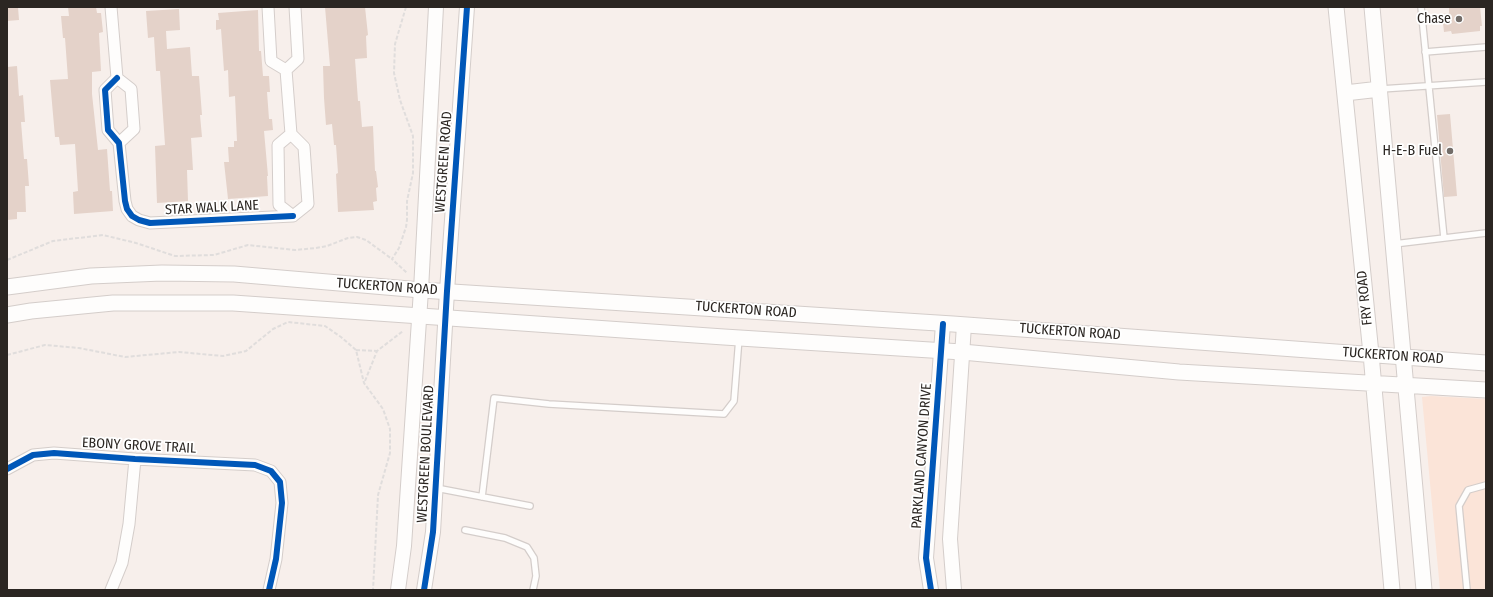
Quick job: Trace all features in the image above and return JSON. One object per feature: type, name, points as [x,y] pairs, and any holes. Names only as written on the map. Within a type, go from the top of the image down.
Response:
[{"type":"main road","name":"FRY ROAD","points":[[1336,7],[1371,354],[1392,590]]},
{"type":"main road","points":[[1372,7],[1424,590]]},
{"type":"main road","points":[[1345,93],[1380,89]]},
{"type":"main road","name":"TUCKERTON ROAD","points":[[7,287],[91,276],[162,273],[234,274],[447,292],[964,325],[1486,363]]},
{"type":"main road","name":"TUCKERTON ROAD","points":[[7,315],[31,311],[113,303],[233,303],[962,352],[1179,372],[1486,390]]},
{"type":"street","points":[[112,7],[117,78],[106,90],[108,130],[119,143],[134,128],[131,89],[117,78]]},
{"type":"street","points":[[268,7],[271,61],[286,70]]},
{"type":"street","points":[[286,70],[298,59],[296,7]]},
{"type":"street","name":"WESTGREEN ROAD","points":[[418,316],[421,290],[436,7]]},
{"type":"street","name":"WESTGREEN ROAD","points":[[445,318],[467,7]]},
{"type":"street","points":[[286,70],[290,134],[304,147],[308,204],[294,216],[279,204],[278,145],[290,134]]},
{"type":"street","name":"STAR WALK LANE","points":[[119,143],[127,210],[132,216],[139,220],[150,223],[294,216]]},
{"type":"street","name":"WESTGREEN BOULEVARD","points":[[399,590],[404,546],[418,316]]},
{"type":"street","name":"WESTGREEN BOULEVARD","points":[[424,590],[433,532],[445,318]]},
{"type":"street","name":"PARKLAND CANYON DRIVE","points":[[931,590],[926,558],[943,324]]},
{"type":"street","points":[[954,590],[950,539],[964,325]]},
{"type":"street","name":"EBONY GROVE TRAIL","points":[[7,469],[33,455],[54,453],[255,465],[271,471],[280,482],[282,504],[276,559],[269,590]]},
{"type":"street","points":[[111,590],[122,563],[129,524],[135,459]]},
{"type":"lane","points":[[1421,7],[1444,238]]},
{"type":"lane","points":[[1425,52],[1486,47]]},
{"type":"lane","points":[[1380,89],[1429,87],[1486,82]]},
{"type":"lane","points":[[1393,244],[1486,233]]},
{"type":"lane","points":[[482,497],[494,398],[549,404],[724,414],[734,401],[739,338]]},
{"type":"lane","points":[[1467,590],[1459,506],[1468,490],[1486,484]]},
{"type":"lane","points":[[436,488],[530,506]]},
{"type":"lane","points":[[465,530],[505,538],[527,547],[534,558],[536,576],[533,590]]},
{"type":"path","points":[[392,259],[399,248],[406,227],[407,201],[412,173],[413,136],[400,100],[394,73],[395,44],[406,7]]},
{"type":"path","points":[[7,260],[53,241],[103,235],[136,243],[175,256],[214,255],[248,244],[295,250],[316,248],[327,246],[348,238],[357,237],[366,240],[392,259],[407,273]]},
{"type":"path","points":[[7,355],[45,345],[79,348],[126,358],[179,352],[223,356],[246,351],[273,328],[288,322],[326,326],[356,350],[364,383],[384,409],[390,429],[390,453],[378,495],[373,590]]},
{"type":"path","points":[[364,383],[377,351],[403,331]]},
{"type":"path","points":[[356,350],[377,351]]},
{"type":"shaded area","points":[[1431,396],[1486,399],[1486,590],[1440,590],[1422,397]]},
{"type":"building","points":[[7,7],[18,7],[19,20],[7,21]]},
{"type":"building","points":[[68,7],[96,7],[97,13],[101,13],[103,32],[99,33],[101,71],[92,72],[92,94],[98,150],[107,149],[113,211],[74,214],[73,192],[78,191],[75,144],[60,145],[59,137],[55,137],[50,80],[68,79],[65,38],[63,38],[61,16],[69,16]]},
{"type":"building","points":[[325,7],[365,7],[368,35],[366,36],[367,58],[355,59],[358,101],[360,101],[362,127],[373,126],[375,171],[378,187],[376,188],[377,201],[373,202],[374,210],[338,212],[336,145],[334,145],[332,124],[326,125],[324,98],[323,66],[330,66]]},
{"type":"building","points":[[1449,7],[1480,7],[1482,26],[1480,26],[1480,31],[1452,34],[1451,31],[1444,32],[1442,14],[1449,13]]},
{"type":"building","points":[[179,9],[180,30],[166,31],[167,49],[190,47],[192,76],[199,76],[202,137],[191,138],[193,170],[187,170],[188,201],[157,203],[155,146],[165,145],[160,71],[156,71],[154,37],[148,38],[146,11]]},
{"type":"building","points":[[258,10],[259,51],[261,51],[263,76],[269,76],[270,92],[267,92],[269,119],[272,119],[273,130],[264,131],[268,176],[268,196],[228,199],[224,162],[229,162],[228,147],[234,147],[234,141],[237,141],[235,96],[229,97],[228,70],[224,71],[221,29],[216,30],[216,20],[219,20],[218,13]]},
{"type":"building","points":[[17,66],[19,96],[23,95],[25,122],[21,122],[24,159],[27,159],[29,186],[25,186],[26,212],[17,212],[17,219],[7,220],[7,67]]},
{"type":"building","points":[[1450,114],[1457,196],[1444,197],[1437,115]]},
{"type":"cycle path","points":[[424,590],[433,532],[447,291],[467,7]]},
{"type":"cycle path","points":[[117,78],[105,90],[108,130],[119,143],[125,201],[127,209],[132,216],[150,223],[293,216]]},
{"type":"cycle path","points":[[931,590],[926,558],[943,324]]},
{"type":"cycle path","points":[[7,469],[33,455],[54,453],[255,465],[271,471],[280,482],[282,503],[276,559],[269,590]]},
{"type":"place","name":"Chase","points":[[1459,19]]},
{"type":"place","name":"H-E-B Fuel","points":[[1450,151]]}]
